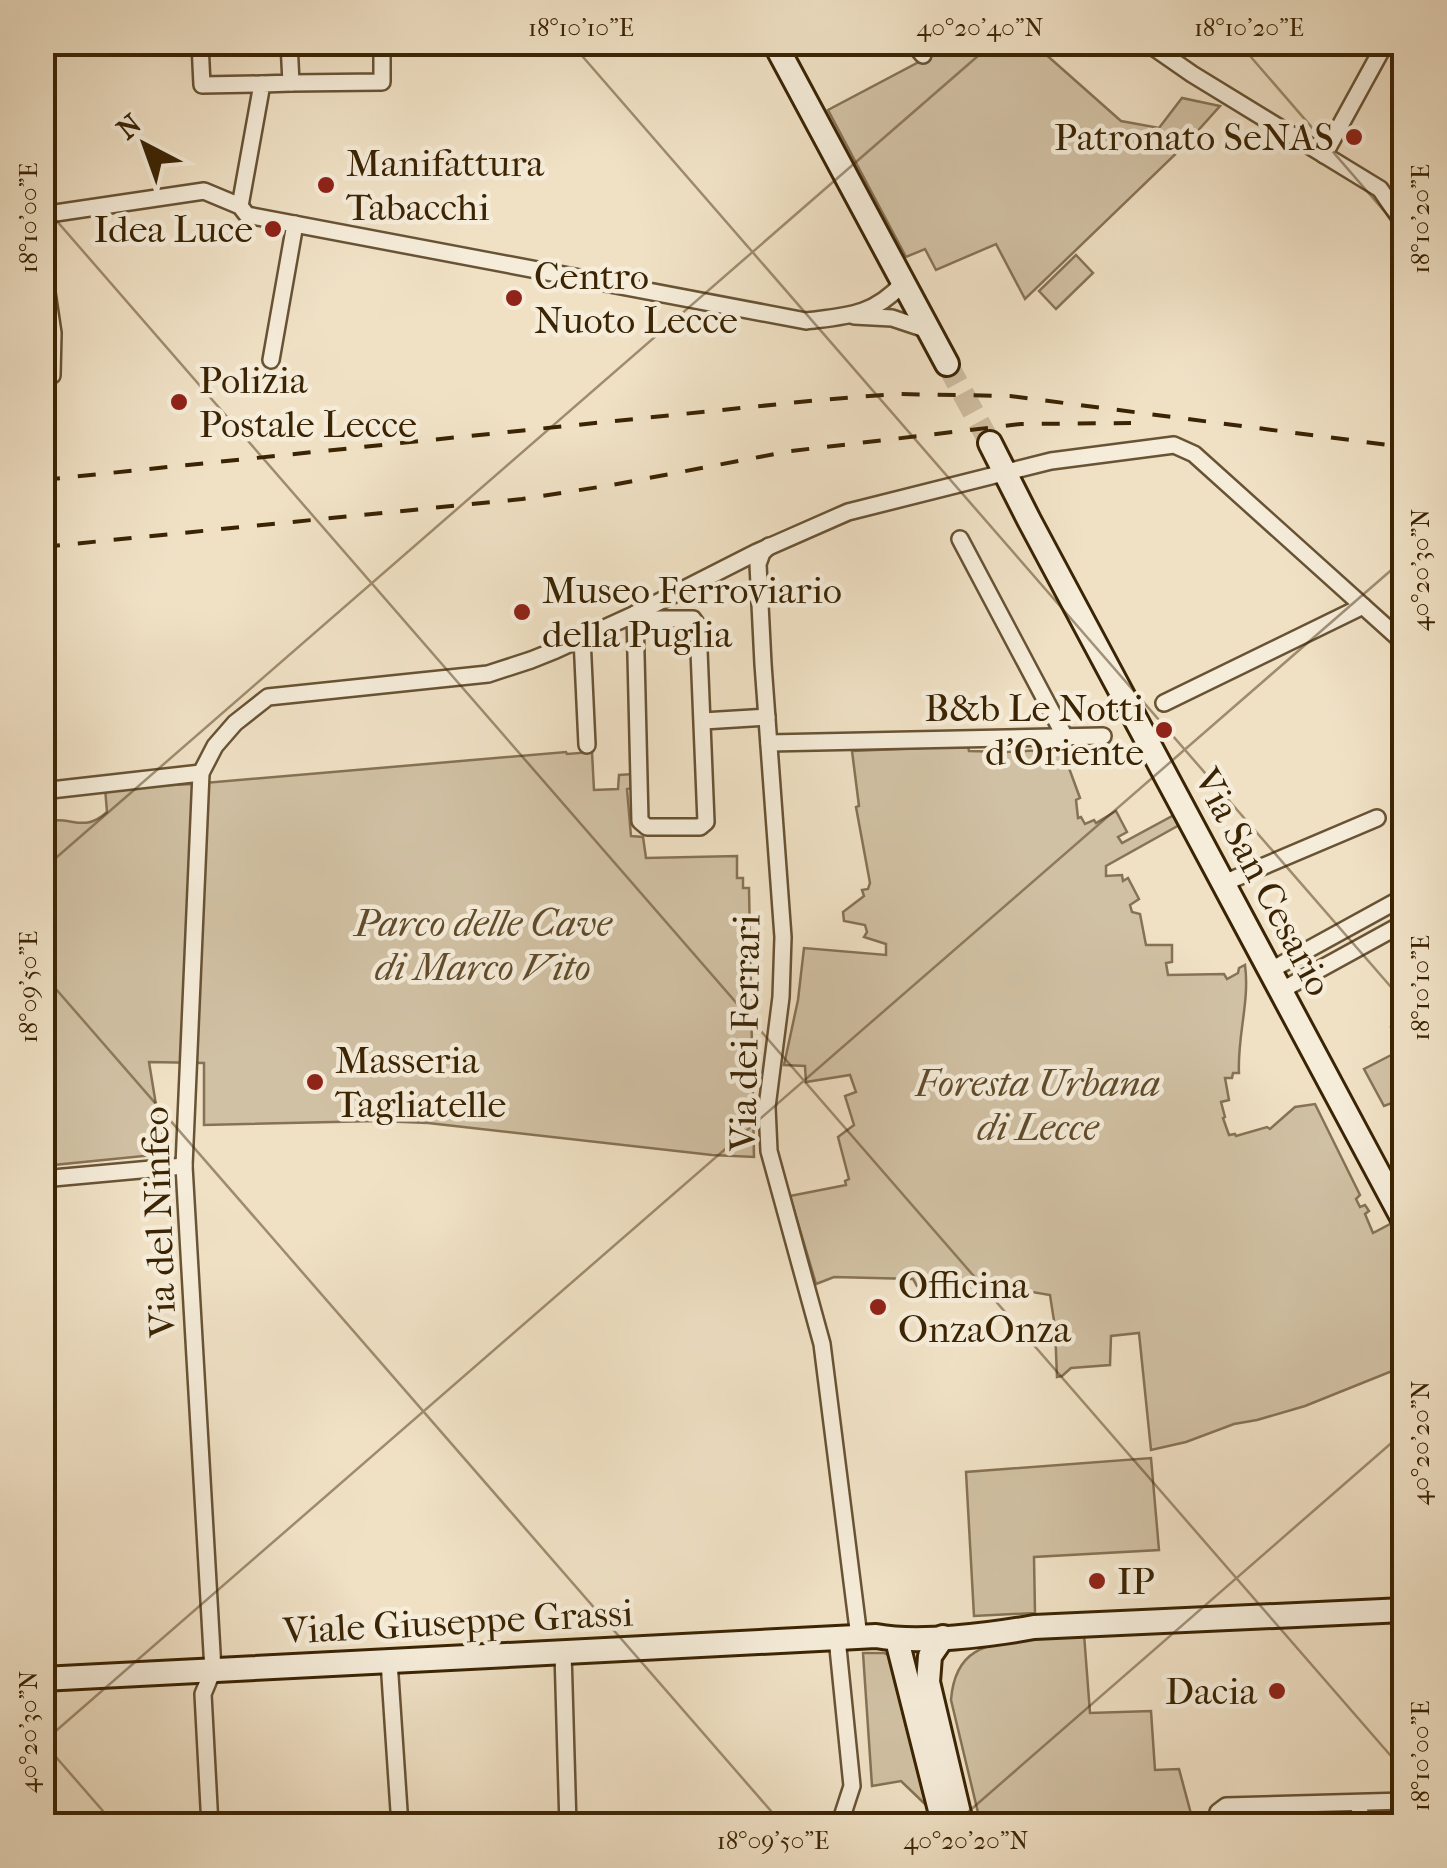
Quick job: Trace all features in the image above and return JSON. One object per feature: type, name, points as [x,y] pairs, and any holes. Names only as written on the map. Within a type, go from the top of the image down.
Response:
[{"type":"main road","points":[[774,42],[947,364]]},
{"type":"main road","name":"Via San Cesario","points":[[990,443],[1404,1221]]},
{"type":"main road","name":"Viale Giuseppe Grassi","points":[[42,1680],[564,1652],[944,1637],[1034,1627],[1404,1610]]},
{"type":"main road","name":"Viale Giuseppe Grassi","points":[[867,1638],[889,1630],[1000,1622],[1034,1627]]},
{"type":"main road","points":[[944,1637],[930,1656],[928,1682],[962,1826]]},
{"type":"main road","points":[[867,1638],[944,1826]]},
{"type":"street","points":[[212,42],[200,43],[202,84],[382,82],[382,42]]},
{"type":"street","points":[[290,42],[291,83]]},
{"type":"street","points":[[1146,42],[1380,189],[1404,224]]},
{"type":"street","points":[[1324,155],[1386,42]]},
{"type":"street","points":[[240,206],[262,84]]},
{"type":"street","points":[[42,215],[204,191],[240,206],[247,215],[806,321],[852,315],[892,318],[928,330]]},
{"type":"street","points":[[271,360],[295,224]]},
{"type":"street","points":[[42,259],[52,333],[52,375],[42,379]]},
{"type":"street","points":[[852,315],[886,301],[902,284]]},
{"type":"street","points":[[42,791],[201,772],[215,746],[268,697],[488,674],[532,660],[848,512],[1051,461],[1174,444],[1194,454],[1404,643]]},
{"type":"street","points":[[960,539],[1066,737]]},
{"type":"street","name":"Via dei Ferrari","points":[[769,546],[758,564],[783,938],[781,997],[768,1106],[769,1151],[822,1344],[867,1638],[852,1786],[838,1826]]},
{"type":"street","points":[[1164,703],[1363,606]]},
{"type":"street","points":[[635,614],[642,620],[693,619],[698,626],[706,822],[700,827],[646,827],[640,821],[635,614]]},
{"type":"street","points":[[582,638],[587,745]]},
{"type":"street","points":[[703,721],[767,717]]},
{"type":"street","points":[[769,744],[1103,736]]},
{"type":"street","name":"Via del Ninfeo","points":[[201,772],[184,1166],[213,1670],[203,1694],[210,1826]]},
{"type":"street","points":[[1224,883],[1377,818]]},
{"type":"street","points":[[1276,980],[1404,897]]},
{"type":"street","points":[[1276,980],[1404,923]]},
{"type":"street","points":[[42,1178],[184,1166]]},
{"type":"street","points":[[564,1652],[568,1826]]},
{"type":"street","points":[[389,1661],[400,1826]]},
{"type":"street","points":[[1215,1826],[1218,1812],[1226,1806],[1404,1801]]},
{"type":"street","points":[[1359,1803],[1361,1826]]},
{"type":"green space","points":[[920,42],[1033,43],[1121,121],[1159,128],[1182,98],[1220,106],[1186,144],[1025,299],[996,244],[936,270],[925,249],[906,257],[828,110],[930,56]]},
{"type":"green space","points":[[1076,255],[1093,273],[1056,309],[1039,291]]},
{"type":"green space","name":"Foresta Urbana di Lecce","points":[[968,746],[969,751],[1062,749],[1080,798],[1076,800],[1078,818],[1085,824],[1094,820],[1096,823],[1116,811],[1127,832],[1118,837],[1122,843],[1176,814],[1181,824],[1106,866],[1106,876],[1122,875],[1123,881],[1128,878],[1139,899],[1130,905],[1132,912],[1140,914],[1146,945],[1172,945],[1172,962],[1166,963],[1168,975],[1224,974],[1227,979],[1245,965],[1239,1073],[1225,1078],[1229,1100],[1221,1102],[1229,1135],[1270,1129],[1295,1107],[1315,1104],[1360,1195],[1356,1199],[1360,1207],[1365,1205],[1369,1211],[1365,1214],[1373,1233],[1394,1222],[1404,1242],[1404,1369],[1305,1406],[1151,1450],[1139,1333],[1111,1336],[1110,1365],[1071,1368],[1057,1377],[1050,1295],[1009,1288],[917,1286],[913,1279],[834,1277],[816,1284],[790,1196],[846,1185],[849,1179],[838,1137],[854,1125],[845,1096],[856,1092],[850,1075],[806,1082],[805,1066],[784,1065],[804,948],[886,955],[886,944],[864,937],[865,925],[844,921],[843,912],[864,896],[862,890],[868,889],[870,883],[856,807],[859,806],[852,751]]},
{"type":"green space","name":"Parco delle Cave di Marco Vito","points":[[592,752],[594,790],[618,789],[619,775],[633,774],[634,788],[627,789],[631,836],[643,837],[646,858],[737,856],[737,878],[743,878],[743,888],[749,888],[754,1157],[428,1123],[204,1125],[204,1063],[149,1062],[164,1154],[43,1166],[43,823],[98,819],[107,812],[105,788]]},
{"type":"green space","points":[[1404,1018],[1404,1115],[1397,1101],[1384,1106],[1364,1069],[1401,1050],[1391,1027]]},
{"type":"green space","points":[[1151,1458],[1159,1550],[1034,1557],[1035,1613],[974,1616],[966,1472]]},
{"type":"green space","points":[[1084,1634],[1090,1713],[1151,1711],[1155,1770],[1179,1769],[1194,1825],[981,1825],[951,1700],[959,1670],[975,1652],[986,1647]]},
{"type":"green space","points":[[863,1653],[888,1655],[926,1805],[901,1781],[872,1786]]},
{"type":"tunnel","points":[[947,364],[990,443]]},
{"type":"railway","points":[[42,480],[895,394],[1010,396],[1404,447]]},
{"type":"railway","points":[[42,547],[522,499],[791,451],[1021,424],[1131,423]]},
{"type":"place","name":"Patronato SeNAS","points":[[1354,137]]},
{"type":"place","name":"Manifattura Tabacchi","points":[[326,185]]},
{"type":"place","name":"Idea Luce","points":[[273,229]]},
{"type":"place","name":"Centro Nuoto Lecce","points":[[514,298]]},
{"type":"place","name":"Polizia Postale Lecce","points":[[179,402]]},
{"type":"place","name":"Museo Ferroviario della Puglia","points":[[522,612]]},
{"type":"place","name":"B&b Le Notti d'Oriente","points":[[1164,730]]},
{"type":"place","name":"Masseria Tagliatelle","points":[[315,1082]]},
{"type":"place","name":"Officina OnzaOnza","points":[[878,1307]]},
{"type":"place","name":"IP","points":[[1097,1581]]},
{"type":"place","name":"Dacia","points":[[1277,1691]]}]
